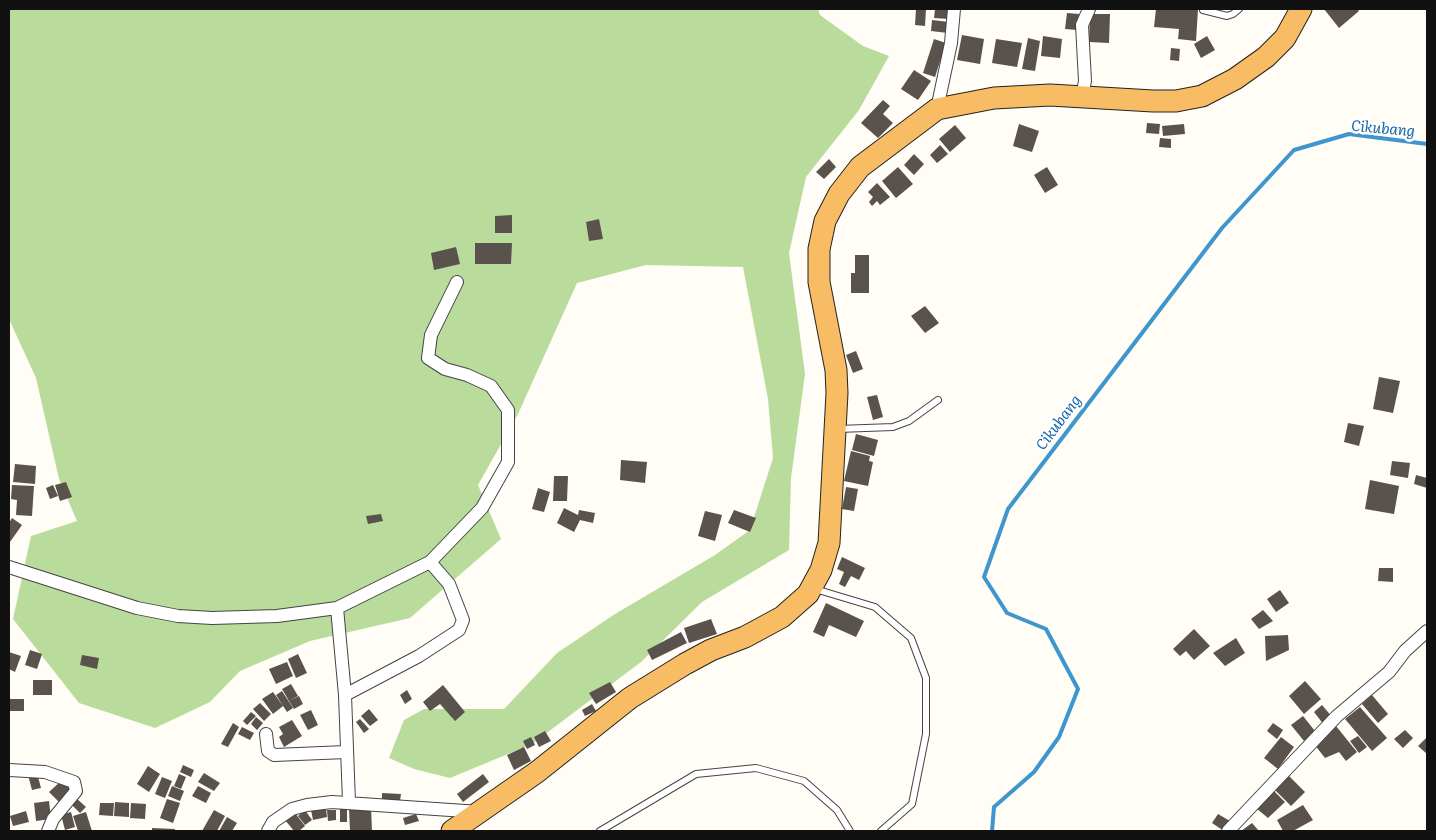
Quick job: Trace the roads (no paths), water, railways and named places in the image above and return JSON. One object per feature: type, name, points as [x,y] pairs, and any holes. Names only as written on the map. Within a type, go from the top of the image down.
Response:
[{"type":"highway","points":[[452,831],[537,772],[630,698],[711,650],[745,637],[782,617],[808,594],[821,570],[829,543],[832,521],[836,370],[819,282],[819,249],[825,221],[839,194],[860,166],[937,109],[994,98],[1082,96],[1176,101],[1202,96],[1234,79],[1266,58],[1285,38],[1301,9]]},
{"type":"street","points":[[937,109],[951,43],[954,9]]},
{"type":"street","points":[[1082,96],[1085,81],[1082,26],[1089,9]]},
{"type":"street","points":[[9,567],[112,601],[178,616],[212,618],[277,616],[337,608],[430,562],[482,508],[508,462],[508,410],[491,386],[467,375],[445,369],[428,358],[431,335],[457,282]]},
{"type":"street","points":[[345,695],[419,656],[459,630],[463,620],[449,584],[430,562]]},
{"type":"street","points":[[337,608],[345,695],[346,752],[350,802]]},
{"type":"street","points":[[1228,831],[1337,716],[1389,672],[1405,651],[1427,631]]},
{"type":"street","points":[[266,734],[268,751],[274,755],[346,752]]},
{"type":"street","points":[[9,770],[45,772],[70,779],[74,782],[76,791],[53,819],[48,831]]},
{"type":"street","points":[[268,831],[280,816],[292,809],[308,805],[350,802],[480,812]]},
{"type":"lane","points":[[1203,10],[1227,16],[1234,14],[1238,9]]},
{"type":"lane","points":[[834,429],[893,427],[909,421],[938,400]]},
{"type":"lane","points":[[811,588],[875,607],[911,638],[926,678],[926,734],[912,804],[881,831]]},
{"type":"lane","points":[[600,831],[696,774],[756,768],[804,781],[837,810],[850,831]]},
{"type":"waterway","name":"Cikubang","points":[[992,831],[994,807],[1034,772],[1059,737],[1078,689],[1046,629],[1007,613],[984,577],[1008,509],[1222,228],[1294,150],[1349,134],[1427,144]]}]
